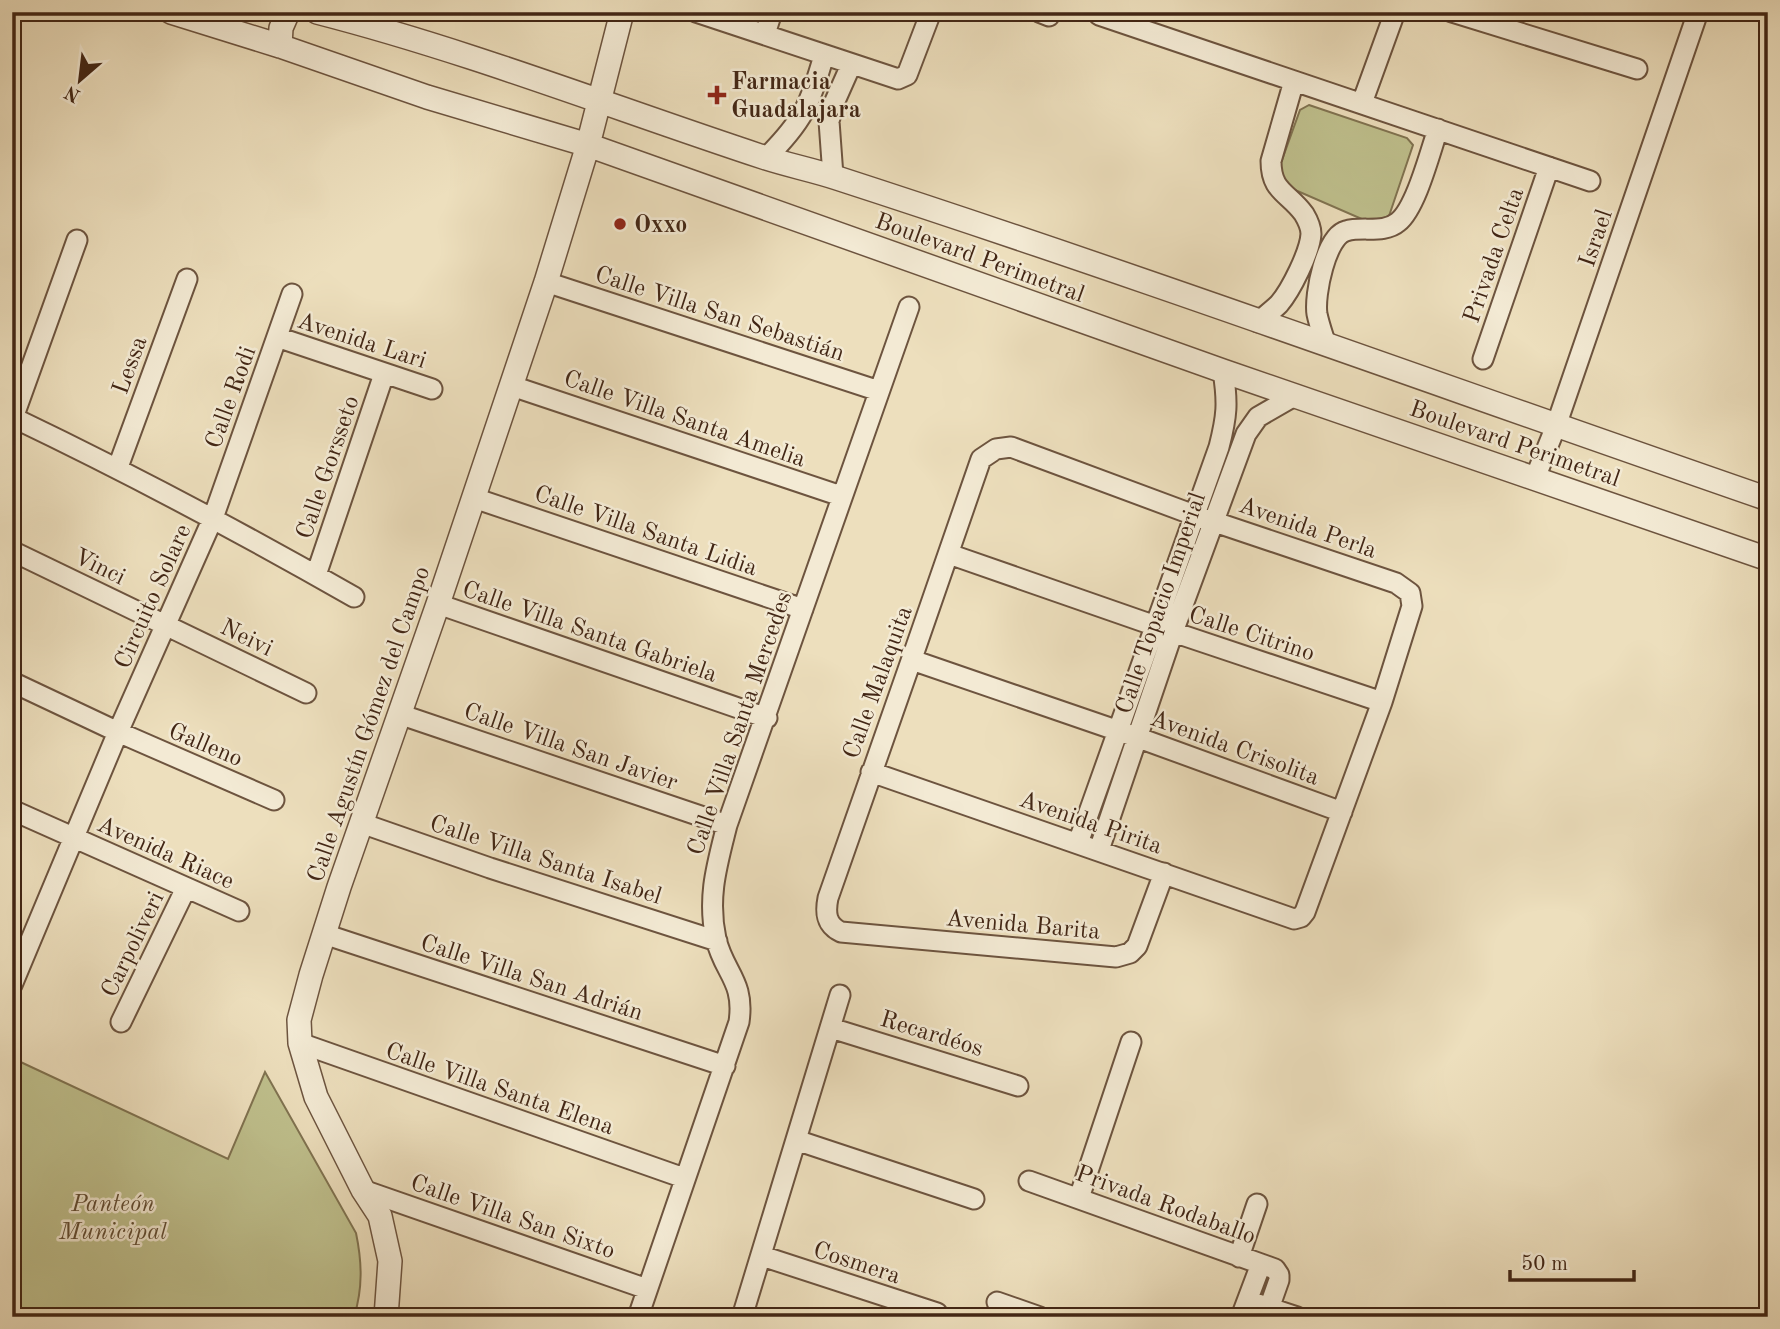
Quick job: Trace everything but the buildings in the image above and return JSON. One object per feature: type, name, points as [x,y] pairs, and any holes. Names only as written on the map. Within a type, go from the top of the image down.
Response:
[{"type":"street","name":"Boulevard Perimetral","points":[[172,12],[427,97],[588,145],[1223,371],[1768,559]]},
{"type":"street","points":[[280,46],[281,29],[288,12]]},
{"type":"street","name":"Boulevard Perimetral","points":[[317,12],[376,20],[766,158],[833,176],[1768,499]]},
{"type":"street","name":"Calle Agustín Gómez del Campo","points":[[386,1317],[390,1261],[380,1216],[363,1190],[316,1097],[300,1043],[299,1020],[360,823],[438,604],[546,282],[588,145],[622,12]]},
{"type":"street","points":[[696,12],[851,65],[902,79],[907,75],[931,12]]},
{"type":"street","points":[[765,34],[772,12]]},
{"type":"street","points":[[1362,103],[1395,12]]},
{"type":"street","points":[[1451,12],[1637,69]]},
{"type":"street","name":"Israel","points":[[1535,478],[1556,426],[1698,12]]},
{"type":"street","points":[[1099,15],[1590,181]]},
{"type":"street","points":[[766,158],[791,133],[809,104],[824,55]]},
{"type":"street","points":[[833,176],[829,121],[851,65]]},
{"type":"street","points":[[1258,322],[1278,305],[1289,290],[1310,241],[1311,230],[1304,215],[1278,190],[1271,174],[1271,161],[1294,81]]},
{"type":"street","points":[[809,104],[832,110]]},
{"type":"street","points":[[1326,345],[1317,313],[1317,297],[1333,239],[1346,230],[1377,229],[1396,224],[1409,211],[1438,129]]},
{"type":"street","name":"Privada Celta","points":[[1483,359],[1549,167]]},
{"type":"street","points":[[13,417],[77,240]]},
{"type":"street","points":[[1301,262],[1322,271]]},
{"type":"street","name":"Lessa","points":[[118,467],[187,279]]},
{"type":"street","name":"Calle Villa San Sebastián","points":[[546,282],[879,391]]},
{"type":"street","name":"Calle Rodi","points":[[213,517],[292,293]]},
{"type":"street","name":"Calle Villa Santa Mercedes","points":[[638,1317],[739,1022],[742,1002],[717,941],[711,897],[727,825],[767,718],[841,496],[909,307]]},
{"type":"street","name":"Avenida Lari","points":[[277,337],[432,389]]},
{"type":"street","name":"Calle Topacio Imperial","points":[[1099,850],[1139,738],[1194,515],[1224,426],[1228,400],[1223,371]]},
{"type":"street","name":"Calle Gorsseto","points":[[316,575],[384,374]]},
{"type":"street","name":"Calle Villa Santa Amelia","points":[[512,386],[841,496]]},
{"type":"street","name":"Calle Topacio Imperial","points":[[1078,843],[1118,731],[1215,521],[1246,434],[1258,417],[1296,395]]},
{"type":"street","name":"Circuito Solare","points":[[12,985],[118,732],[213,517],[118,467],[13,417]]},
{"type":"street","points":[[1224,426],[1246,434]]},
{"type":"street","name":"Avenida Perla","points":[[981,460],[996,449],[1011,447],[1194,515],[1396,583],[1410,593],[1412,606],[1382,702]]},
{"type":"street","name":"Calle Malaquita","points":[[829,922],[826,908],[828,898],[981,460]]},
{"type":"street","points":[[1213,463],[1233,470]]},
{"type":"street","name":"Calle Villa Santa Lidia","points":[[474,498],[803,609]]},
{"type":"street","points":[[213,517],[354,597]]},
{"type":"street","name":"Vinci","points":[[12,551],[166,625]]},
{"type":"street","name":"Calle Citrino","points":[[949,554],[1382,702]]},
{"type":"street","name":"Calle Villa Santa Gabriela","points":[[438,604],[767,718]]},
{"type":"street","name":"Neivi","points":[[166,625],[306,693]]},
{"type":"street","name":"Avenida Crisolita","points":[[912,660],[1139,738],[1342,812]]},
{"type":"street","name":"Galleno","points":[[12,682],[118,732],[275,800]]},
{"type":"street","points":[[1342,812],[1382,702]]},
{"type":"street","name":"Calle Villa San Javier","points":[[399,714],[727,825]]},
{"type":"street","name":"Avenida Pirita","points":[[871,772],[1294,919],[1305,912],[1342,812]]},
{"type":"street","points":[[12,810],[73,838]]},
{"type":"street","name":"Calle Villa Santa Isabel","points":[[360,823],[717,941]]},
{"type":"street","name":"Avenida Riace","points":[[73,838],[239,911]]},
{"type":"street","name":"Avenida Barita","points":[[829,922],[841,932],[1116,957],[1130,953],[1137,946],[1164,873]]},
{"type":"street","name":"Carpoliveri","points":[[121,1022],[186,888]]},
{"type":"street","name":"Calle Villa San Adrián","points":[[324,934],[725,1066]]},
{"type":"street","points":[[743,1317],[840,995]]},
{"type":"street","name":"Recardéos","points":[[831,1028],[1018,1086]]},
{"type":"street","points":[[1079,1198],[1132,1042]]},
{"type":"street","name":"Calle Villa Santa Elena","points":[[300,1043],[684,1178]]},
{"type":"street","points":[[796,1140],[974,1199]]},
{"type":"street","name":"Privada Rodaballo","points":[[1029,1181],[1275,1269],[1279,1280],[1268,1312]]},
{"type":"street","name":"Calle Villa San Sixto","points":[[363,1190],[647,1289]]},
{"type":"street","points":[[1238,1256],[1257,1204]]},
{"type":"street","name":"Cosmera","points":[[762,1256],[937,1313]]},
{"type":"street","points":[[1261,1264],[1244,1308],[1297,1317]]},
{"type":"street","points":[[997,1302],[1040,1317]]},
{"type":"green space","points":[[1309,105],[1407,138],[1413,145],[1389,216],[1378,220],[1364,220],[1279,183],[1277,174],[1300,110]]},
{"type":"green space","name":"Panteón Municipal","points":[[12,1058],[228,1159],[265,1072],[356,1233],[361,1275],[354,1317],[12,1317]]},
{"type":"place","name":"Farmacia Guadalajara","points":[[717,95]]},
{"type":"place","name":"Oxxo","points":[[620,224]]}]
